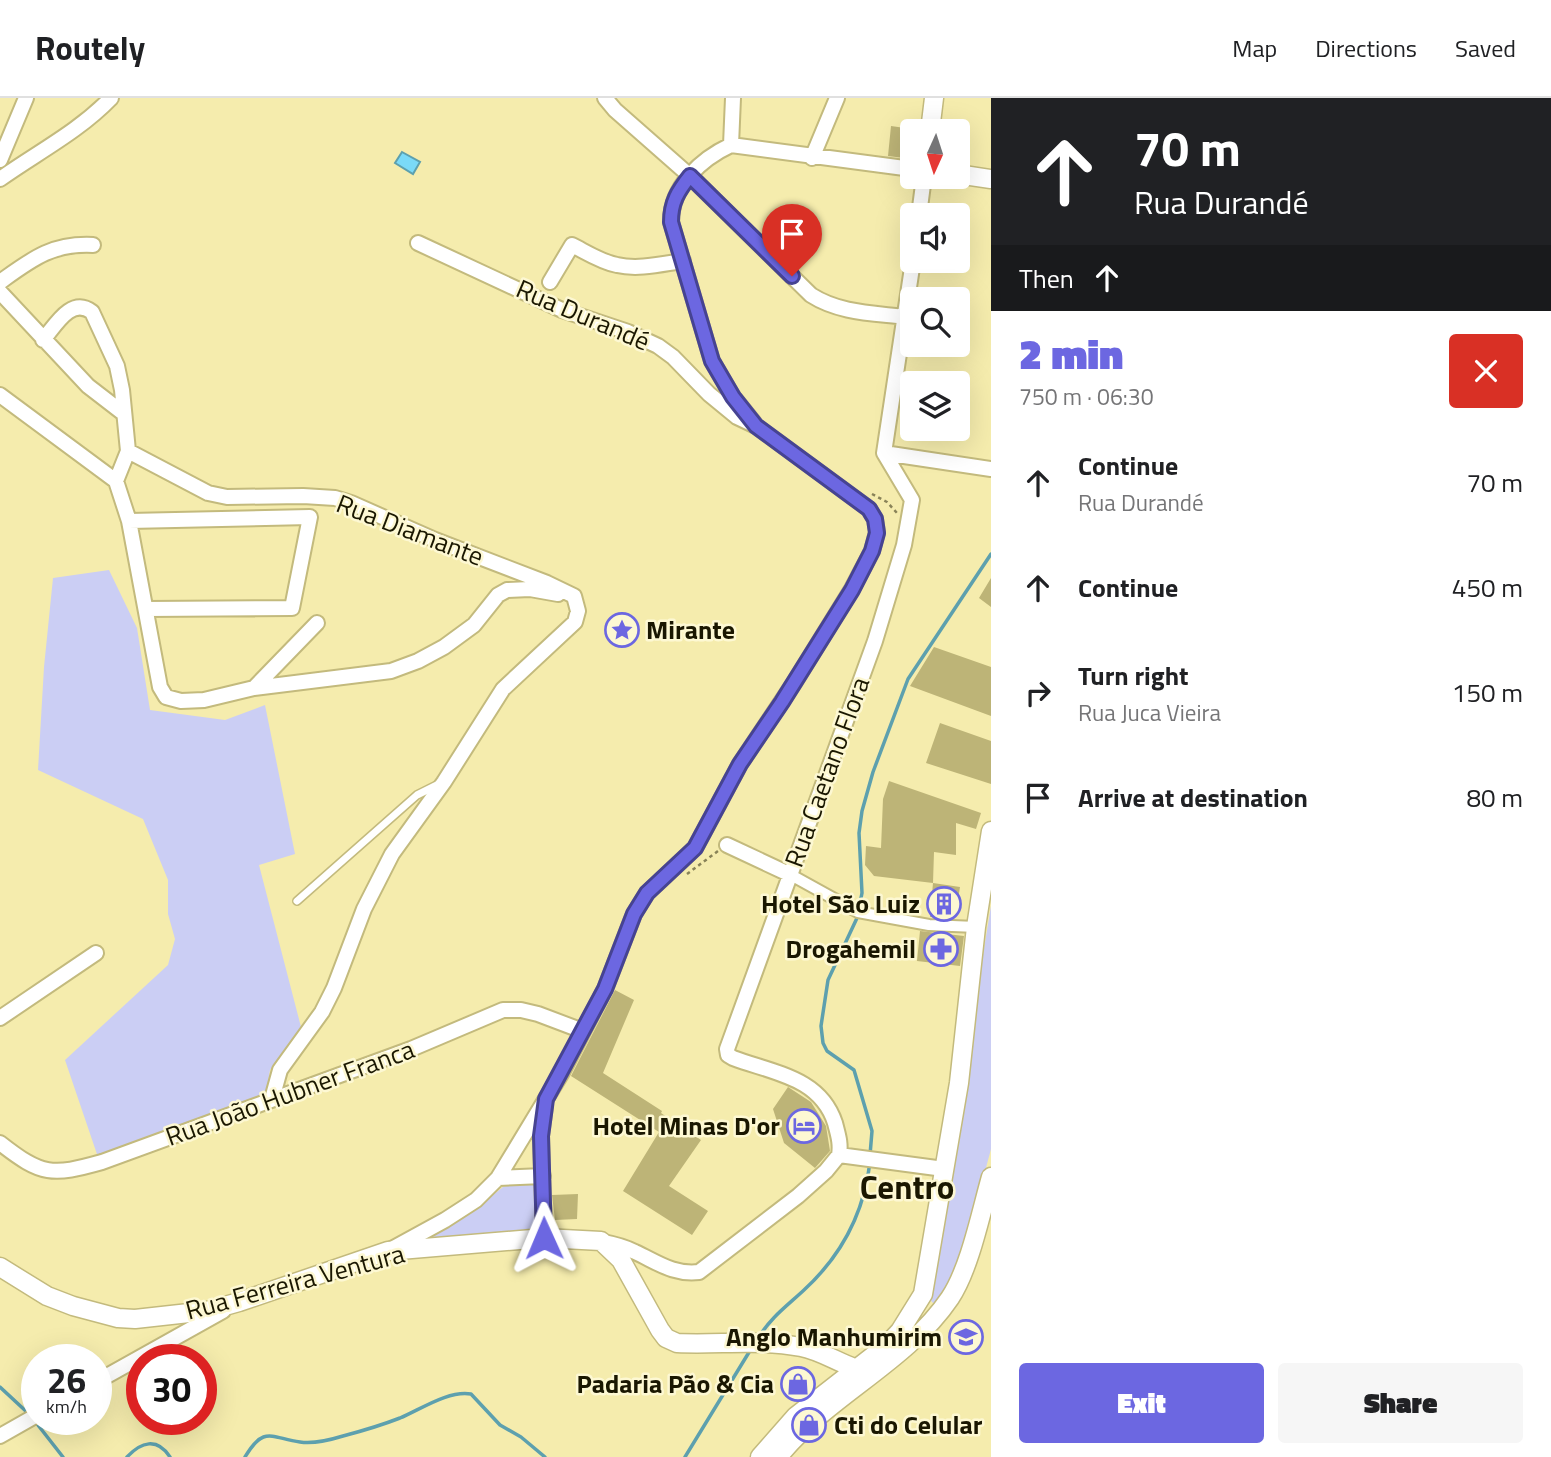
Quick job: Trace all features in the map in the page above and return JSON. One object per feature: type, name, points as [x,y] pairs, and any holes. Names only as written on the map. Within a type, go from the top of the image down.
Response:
[{"type":"street","points":[[0,159],[26,98]]},
{"type":"street","points":[[0,179],[68,136],[111,98]]},
{"type":"street","points":[[605,98],[690,176],[811,295],[842,310],[900,316]]},
{"type":"street","points":[[731,145],[733,98]]},
{"type":"street","points":[[812,158],[837,98]]},
{"type":"street","points":[[931,119],[934,98]]},
{"type":"street","points":[[756,426],[733,397],[712,361],[671,222],[674,197],[690,176],[717,152],[731,145],[812,158],[900,168]]},
{"type":"street","points":[[970,176],[991,179]]},
{"type":"street","name":"Rua Durandé","points":[[388,1251],[456,1213],[483,1194],[498,1178],[546,1099],[605,989],[640,904],[647,893],[695,848],[740,764],[830,626],[872,551],[877,533],[875,519],[869,509],[756,426],[737,417],[658,346],[628,332],[562,310],[418,243]]},
{"type":"street","points":[[0,282],[48,251],[64,246],[93,245]]},
{"type":"street","points":[[550,282],[572,245],[619,266],[634,268],[683,261]]},
{"type":"street","points":[[0,292],[88,386],[123,413]]},
{"type":"street","points":[[43,340],[68,311],[77,306],[85,306],[92,312],[117,366],[122,390],[128,451],[116,481]]},
{"type":"street","points":[[900,349],[884,453],[991,470]]},
{"type":"street","points":[[0,395],[116,481],[129,521],[160,687],[166,697],[181,701],[204,700],[254,688],[391,671],[444,647],[474,625],[498,595],[507,590],[530,589],[574,597],[578,611],[575,622],[503,689],[444,782],[392,854],[364,909],[334,988],[322,1012],[280,1070],[272,1098]]},
{"type":"street","name":"Rua Diamante","points":[[128,451],[208,493],[227,497],[335,498],[351,503],[435,540],[547,583],[574,597]]},
{"type":"street","name":"Rua Caetano Flora","points":[[844,1156],[833,1118],[823,1100],[810,1087],[799,1079],[733,1058],[728,1055],[727,1049],[893,585],[912,500],[884,453]]},
{"type":"street","points":[[129,521],[310,517],[292,608],[146,609]]},
{"type":"street","points":[[254,688],[317,623]]},
{"type":"street","points":[[778,1457],[894,1338],[923,1294],[959,1083],[976,928],[991,831]]},
{"type":"street","points":[[727,845],[791,875],[858,912],[929,925],[976,928]]},
{"type":"street","points":[[0,1018],[96,953]]},
{"type":"street","name":"Rua João Hubner Franca","points":[[0,1143],[39,1169],[56,1172],[102,1162],[411,1049],[503,1010],[538,1014],[583,1031]]},
{"type":"street","points":[[544,1238],[541,1136],[546,1099]]},
{"type":"street","points":[[601,1241],[636,1252],[662,1268],[698,1272],[798,1196],[844,1156],[944,1169]]},
{"type":"street","points":[[498,1178],[543,1176]]},
{"type":"street","points":[[760,1457],[796,1416],[864,1371],[893,1357],[929,1323],[944,1305],[964,1270],[990,1184]]},
{"type":"street","name":"Rua Ferreira Ventura","points":[[0,1267],[47,1296],[74,1306],[118,1318],[164,1317],[207,1311],[239,1302],[388,1251],[544,1238],[601,1241]]},
{"type":"street","points":[[601,1241],[621,1260],[653,1321],[666,1338],[677,1343],[772,1343],[811,1349],[864,1371]]},
{"type":"street","points":[[923,1294],[929,1305],[944,1305]]},
{"type":"street","points":[[112,1373],[239,1302]]},
{"type":"street","points":[[0,1436],[21,1424]]},
{"type":"lane","points":[[297,901],[417,795],[444,782]]},
{"type":"path","points":[[853,496],[863,492],[876,495],[887,502],[908,525]]},
{"type":"shaded area","points":[[402,152],[420,162],[413,174],[395,163]]},
{"type":"shaded area","points":[[109,570],[137,628],[150,710],[225,720],[265,705],[295,854],[259,865],[301,1027],[270,1070],[266,1093],[101,1166],[65,1060],[168,965],[175,939],[168,914],[168,880],[143,819],[38,770],[53,578]]},
{"type":"shaded area","points":[[991,906],[991,1149],[956,1280],[944,1301],[933,1303],[927,1296]]},
{"type":"shaded area","points":[[537,1179],[542,1232],[406,1246],[478,1207],[503,1187]]},
{"type":"building","points":[[891,126],[900,127],[900,158],[888,156]]},
{"type":"building","points":[[991,578],[991,607],[979,598]]},
{"type":"building","points":[[934,647],[991,667],[991,716],[910,686]]},
{"type":"building","points":[[940,723],[991,741],[991,784],[926,763]]},
{"type":"building","points":[[889,781],[981,813],[976,829],[956,823],[956,855],[934,852],[933,883],[874,876],[865,865],[866,846],[881,848],[883,799]]},
{"type":"building","name":"Hotel São Luiz","points":[[933,883],[960,887],[955,918],[930,917]]},
{"type":"building","name":"Drogahemil","points":[[920,931],[964,936],[960,966],[917,961]]},
{"type":"building","points":[[615,990],[634,1000],[603,1073],[701,1140],[669,1186],[708,1211],[692,1235],[623,1191],[659,1132],[571,1076]]},
{"type":"building","name":"Hotel Minas D'or","points":[[788,1087],[811,1102],[826,1126],[830,1151],[815,1168],[784,1143],[773,1109]]},
{"type":"building","points":[[578,1194],[577,1219],[555,1220],[552,1195]]},
{"type":"building","name":"Padaria Pão & Cia","points":[[794,1378],[813,1388],[802,1397],[789,1389]]},
{"type":"waterway","points":[[870,1155],[872,1131],[854,1070],[827,1051],[821,1026],[828,980],[857,918],[862,893],[859,833],[862,811],[873,772],[908,679],[991,554]]},
{"type":"waterway","points":[[759,1337],[774,1318],[817,1277],[840,1248],[862,1199],[870,1162]]},
{"type":"waterway","points":[[685,1457],[751,1349]]},
{"type":"waterway","points":[[0,1387],[21,1407]]},
{"type":"waterway","points":[[245,1457],[263,1437],[305,1442],[327,1440],[400,1418],[444,1397],[462,1394],[471,1394],[500,1425],[521,1437],[545,1457]]},
{"type":"waterway","points":[[46,1435],[63,1457]]},
{"type":"waterway","points":[[127,1457],[143,1445],[149,1444],[160,1446],[170,1457]]},
{"type":"place","name":"Mirante","points":[[622,630]]},
{"type":"place","name":"Hotel São Luiz","points":[[944,904]]},
{"type":"place","name":"Drogahemil","points":[[941,949]]},
{"type":"place","name":"Hotel Minas D'or","points":[[804,1126]]},
{"type":"place","name":"Anglo Manhumirim","points":[[966,1337]]},
{"type":"place","name":"Padaria Pão & Cia","points":[[798,1384]]},
{"type":"place","name":"Cti do Celular","points":[[809,1425]]},
{"type":"district","name":"Centro","points":[[907,1187]]},
{"type":"route","points":[[544,1238],[541,1136],[546,1099],[605,989],[634,914],[647,893],[695,848],[740,764],[758,740],[852,590],[872,551],[877,533],[875,519],[869,509],[756,426],[721,380],[712,361],[671,222],[674,197],[690,176],[792,276]]}]
